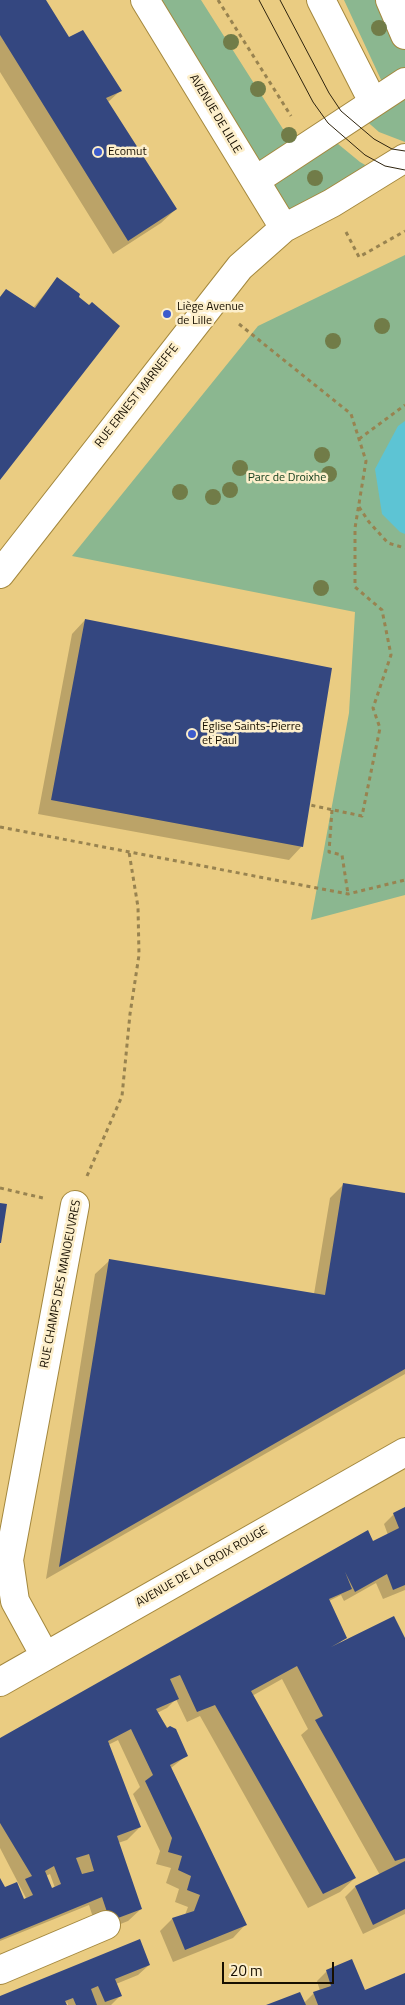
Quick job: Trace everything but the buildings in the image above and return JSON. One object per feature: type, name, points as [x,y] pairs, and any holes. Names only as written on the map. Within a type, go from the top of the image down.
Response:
[{"type":"street","name":"AVENUE DE LILLE","points":[[146,0],[284,228]]},
{"type":"street","points":[[321,0],[373,102]]},
{"type":"street","points":[[390,0],[405,35]]},
{"type":"street","points":[[256,180],[405,82]]},
{"type":"street","name":"RUE ERNEST MARNEFFE","points":[[0,574],[210,302],[240,267],[284,228],[332,203],[405,158]]},
{"type":"street","name":"RUE CHAMPS DES MANOEUVRES","points":[[45,1656],[16,1601],[9,1560],[75,1205]]},
{"type":"street","name":"AVENUE DE LA CROIX ROUGE","points":[[0,1682],[405,1452]]},
{"type":"street","points":[[0,1970],[106,1925]]},
{"type":"path","points":[[218,0],[309,145]]},
{"type":"path","points":[[332,203],[359,257],[405,230]]},
{"type":"path","points":[[210,302],[351,414],[366,461],[355,528],[355,587],[382,610],[391,655],[373,708],[380,728],[362,816],[310,805]]},
{"type":"path","points":[[359,440],[405,405]]},
{"type":"path","points":[[359,507],[369,522],[388,543],[405,548]]},
{"type":"path","points":[[332,810],[329,852],[342,855],[348,894]]},
{"type":"path","points":[[0,827],[348,894],[405,880]]},
{"type":"path","name":"RUE CHAMPS DES MANOEUVRES","points":[[75,1205],[122,1096],[130,1014],[139,955],[138,907],[129,852]]},
{"type":"path","points":[[0,1188],[75,1205]]},
{"type":"green space","points":[[145,0],[201,0],[302,159],[332,139],[360,162],[381,174],[284,228]]},
{"type":"green space","points":[[344,0],[390,0],[405,35],[405,142],[379,132],[363,118],[390,99]]},
{"type":"green space","name":"Parc de Droixhe","points":[[405,255],[405,895],[311,920],[349,713],[355,612],[72,556],[258,326]]},
{"type":"water","points":[[405,421],[405,534],[400,532],[382,514],[375,469],[398,426]]},
{"type":"tram line","points":[[259,0],[313,102],[328,123],[365,155],[385,166],[405,170]]},
{"type":"tram line","points":[[280,0],[329,93],[341,111],[374,139],[392,149],[405,151]]},
{"type":"place","name":"Ecomut","points":[[98,152]]},
{"type":"place","name":"Liège Avenue de Lille","points":[[167,314]]},
{"type":"place","name":"Église Saints-Pierre et Paul","points":[[192,734]]}]
